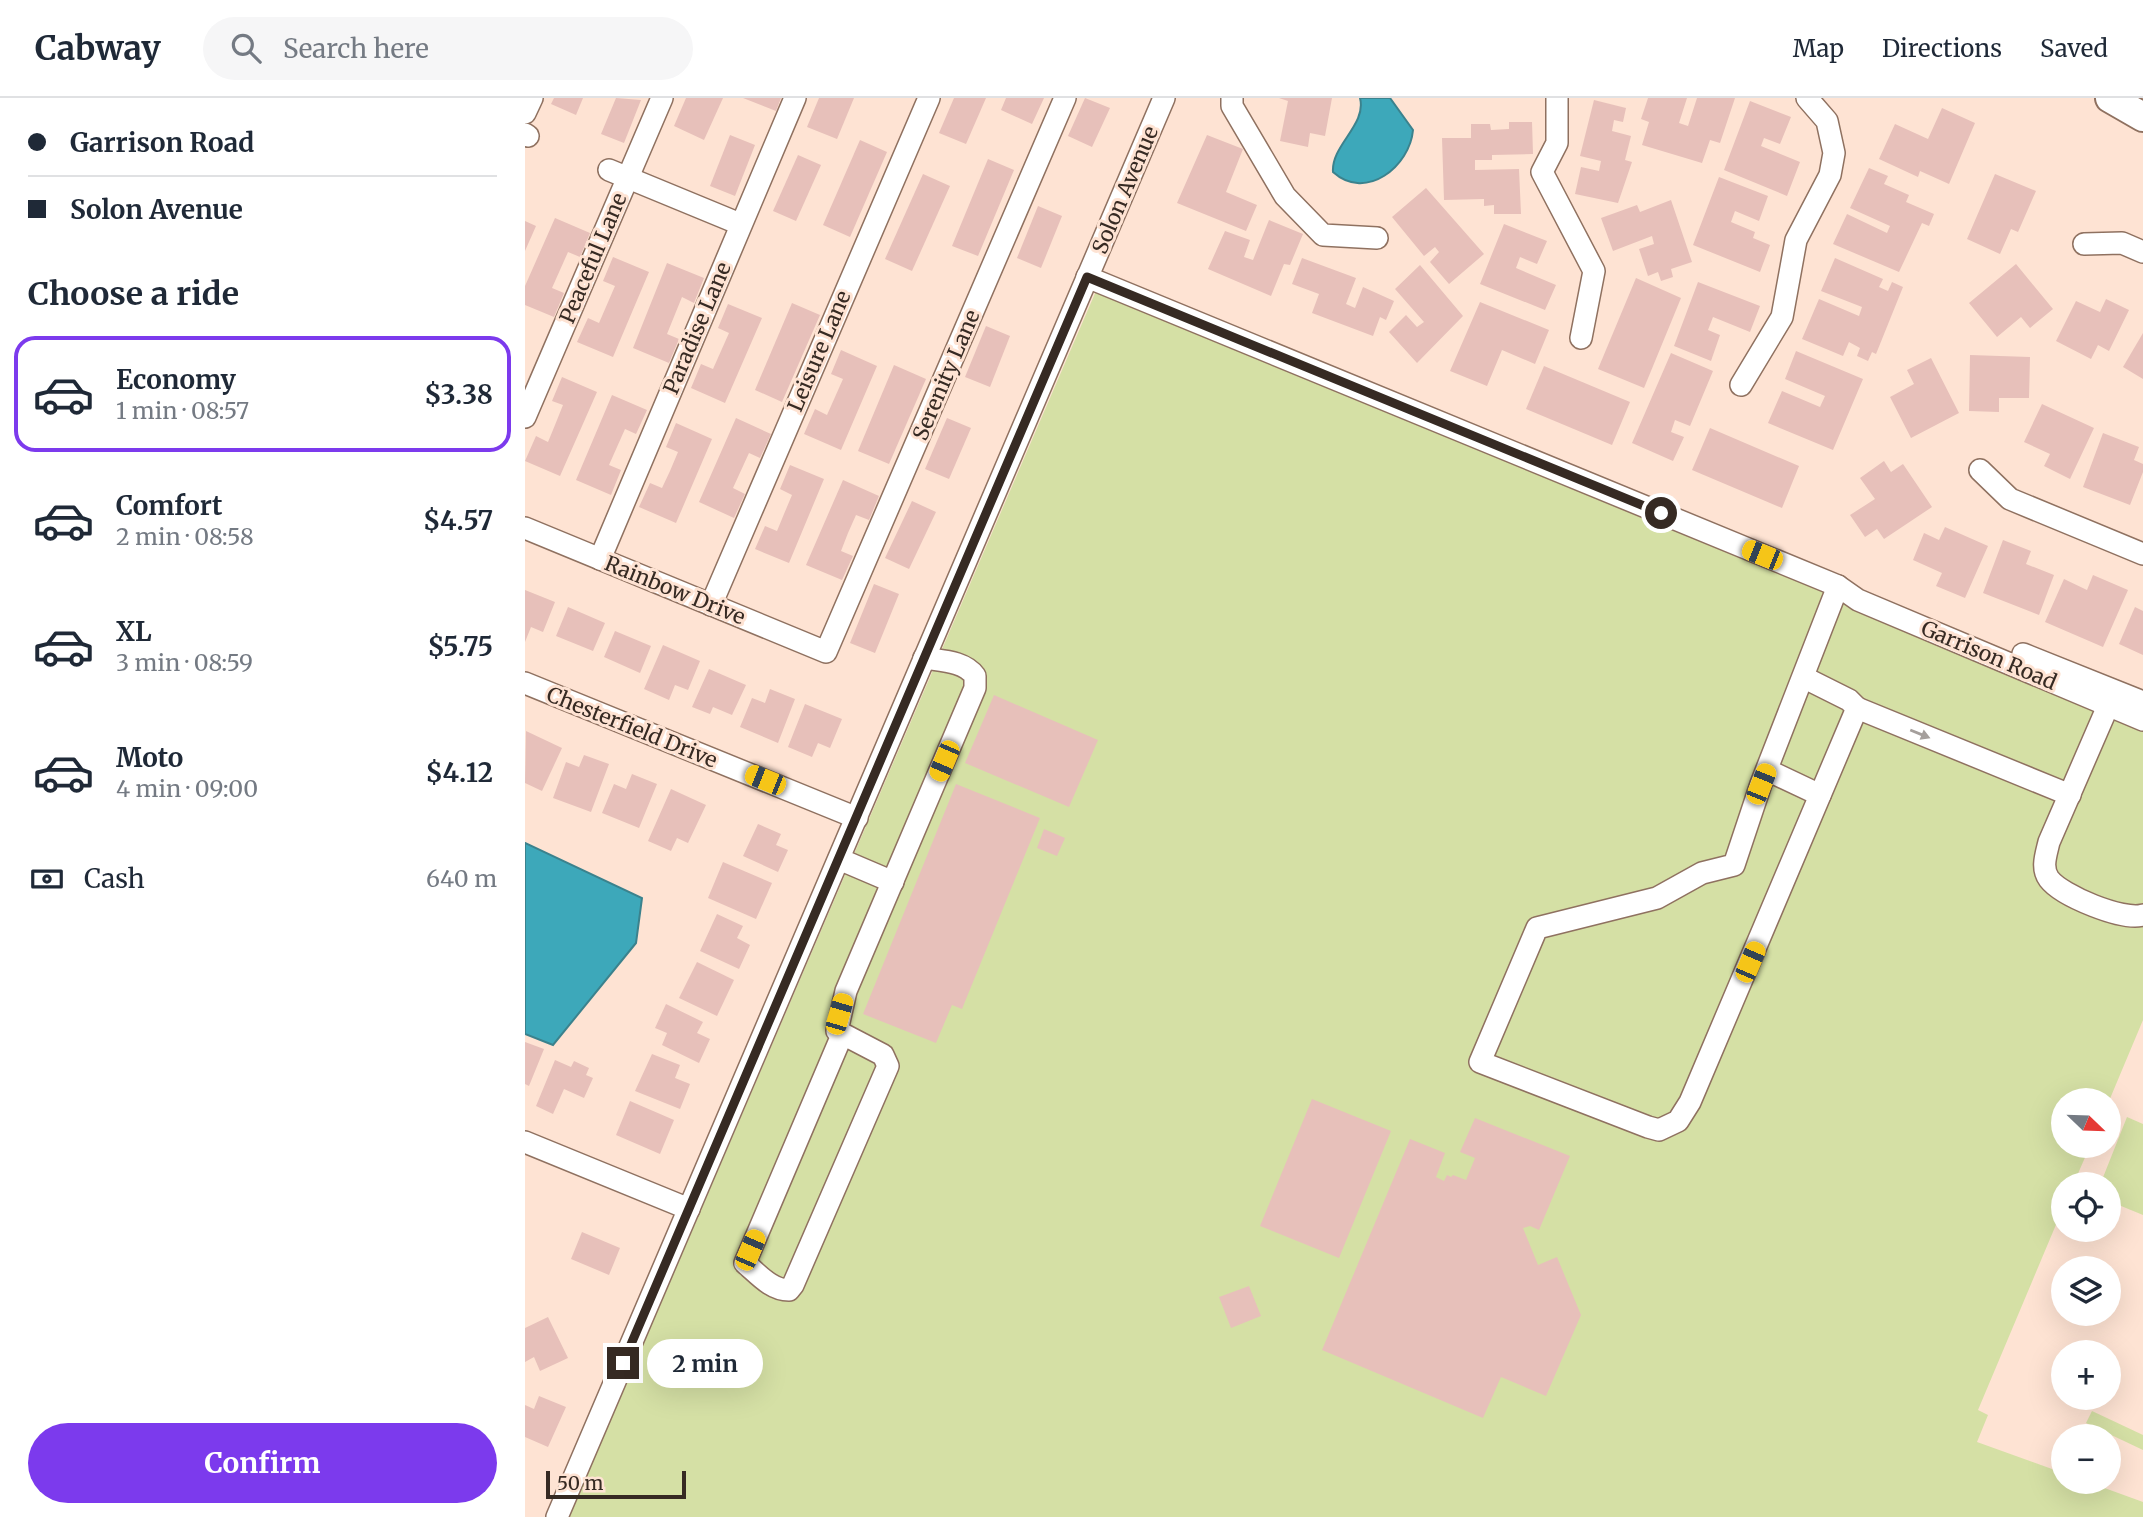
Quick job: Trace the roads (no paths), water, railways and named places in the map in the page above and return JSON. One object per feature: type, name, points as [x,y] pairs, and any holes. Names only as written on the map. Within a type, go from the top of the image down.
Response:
[{"type":"street","points":[[525,113],[531,98]]},
{"type":"street","name":"Peaceful Lane","points":[[525,417],[618,173],[662,98]]},
{"type":"street","name":"Paradise Lane","points":[[600,559],[795,98]]},
{"type":"street","name":"Leisure Lane","points":[[711,605],[929,98]]},
{"type":"street","name":"Serenity Lane","points":[[826,652],[1065,98]]},
{"type":"street","name":"Solon Avenue","points":[[557,1517],[1164,98]]},
{"type":"street","points":[[1232,98],[1232,106],[1285,196],[1323,235],[1377,238]]},
{"type":"street","points":[[1557,98],[1557,143],[1542,172],[1594,271],[1581,338]]},
{"type":"street","points":[[1741,385],[1781,317],[1796,240],[1830,176],[1834,153],[1828,121],[1807,98]]},
{"type":"street","points":[[618,173],[740,224]]},
{"type":"street","points":[[2084,244],[2122,243],[2143,252]]},
{"type":"street","name":"Garrison Road","points":[[1087,277],[1838,586],[1858,600],[2143,720]]},
{"type":"street","points":[[1980,470],[2011,499],[2143,554]]},
{"type":"street","name":"Rainbow Drive","points":[[525,528],[826,652]]},
{"type":"street","points":[[1838,586],[1767,769],[1734,865],[1702,873],[1657,898],[1537,928],[1480,1062],[1648,1127],[1659,1130],[1678,1121],[1690,1102],[1857,708]]},
{"type":"street","name":"Garrison Road","points":[[1838,586],[1863,590],[2143,702]]},
{"type":"street","points":[[842,1035],[745,1263],[773,1287],[783,1290],[789,1290],[793,1285],[888,1066],[883,1055],[842,1035],[837,1026],[846,991],[976,683],[973,673],[958,664],[925,658]]},
{"type":"street","points":[[1803,677],[1857,708],[2070,795]]},
{"type":"street","name":"Chesterfield Drive","points":[[525,683],[857,818]]},
{"type":"street","points":[[2108,706],[2049,842],[2044,865],[2048,878],[2059,888],[2118,915],[2143,915]]},
{"type":"street","points":[[1767,769],[1820,795]]},
{"type":"street","points":[[839,859],[893,882]]},
{"type":"street","points":[[525,1142],[688,1209]]},
{"type":"water","points":[[1360,98],[1390,98],[1413,130],[1404,156],[1395,167],[1384,176],[1359,183],[1346,180],[1333,172],[1337,153],[1358,117]]},
{"type":"water","points":[[525,843],[642,898],[636,943],[553,1045],[525,1034]]}]
